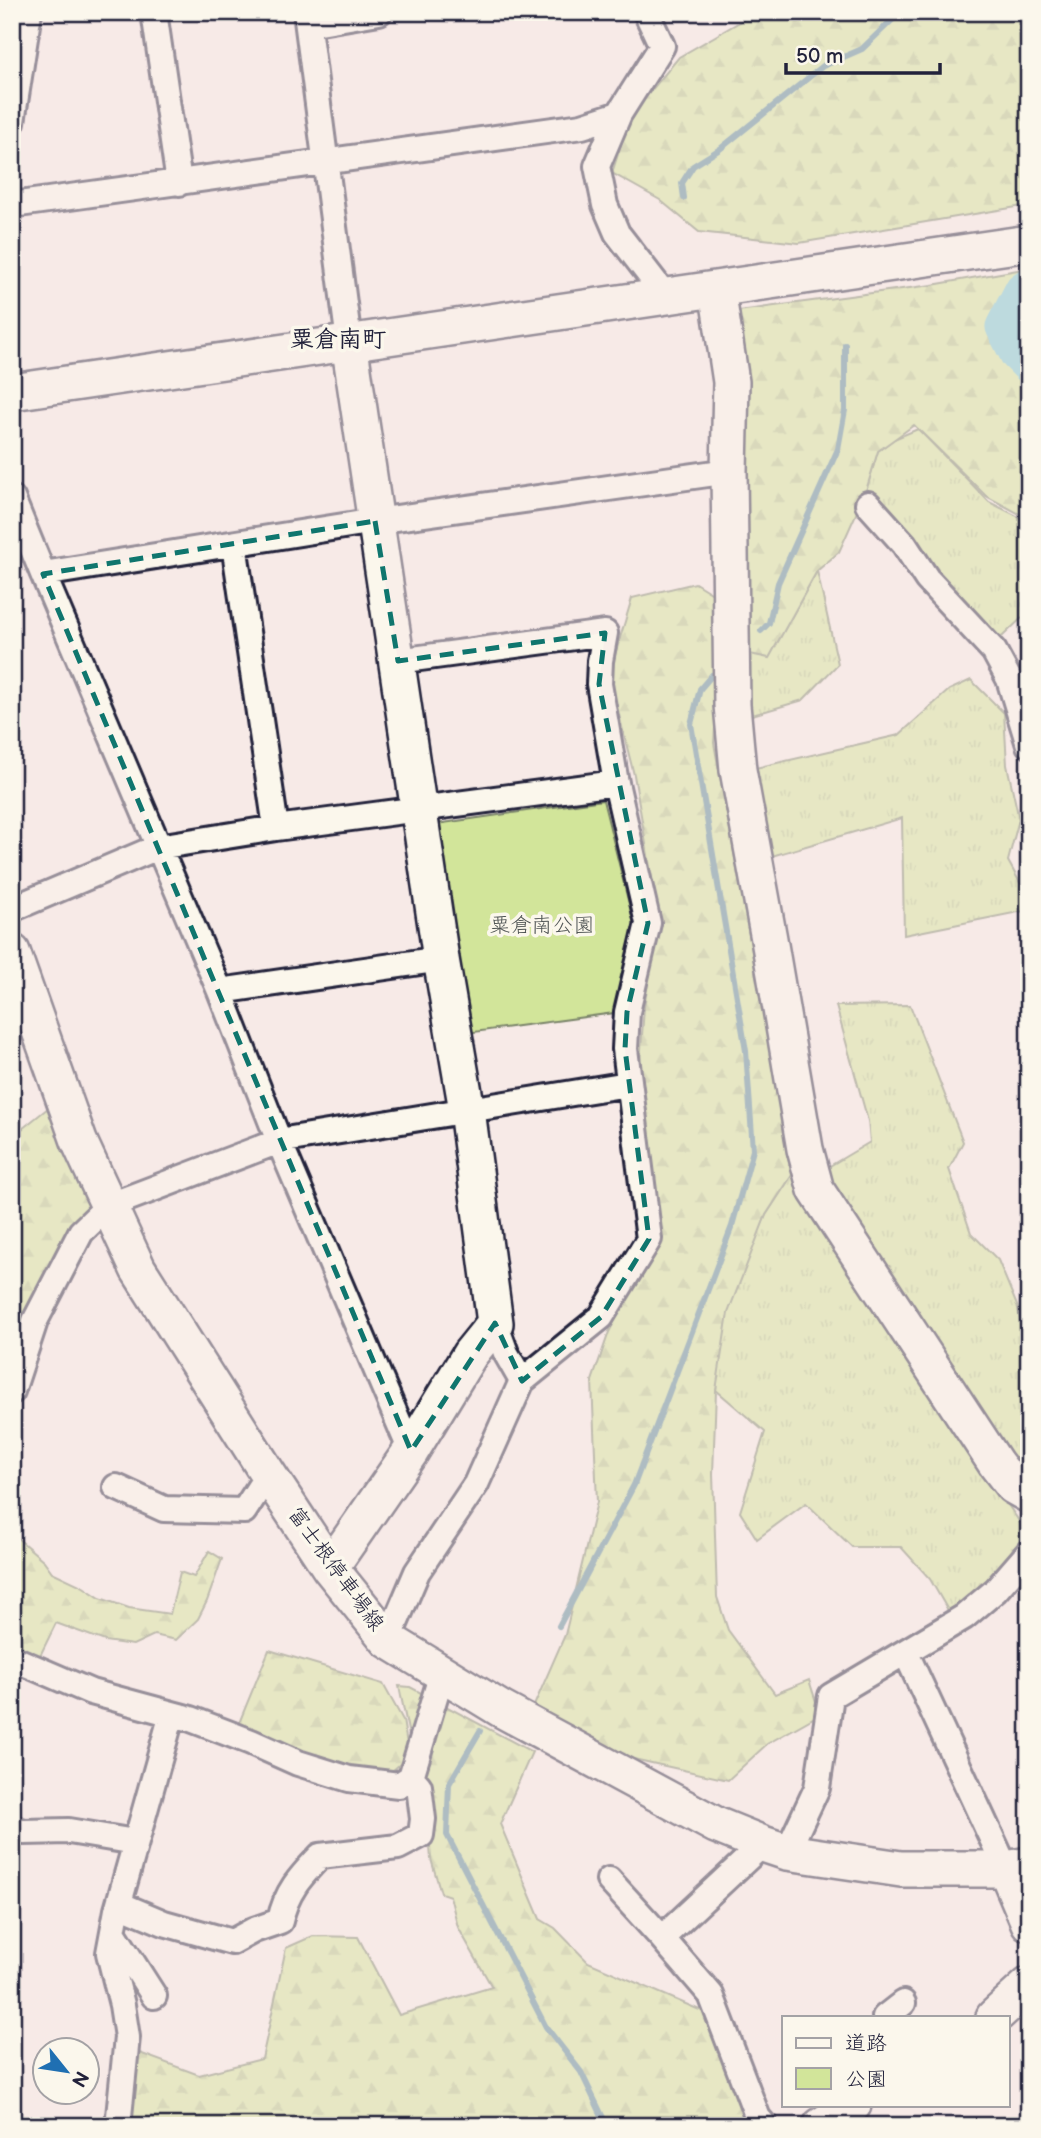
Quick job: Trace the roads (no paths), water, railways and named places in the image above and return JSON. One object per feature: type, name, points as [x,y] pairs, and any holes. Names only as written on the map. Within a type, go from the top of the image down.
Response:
[{"type":"street","points":[[12,122],[29,12]]},
{"type":"street","points":[[154,12],[179,183]]},
{"type":"street","points":[[379,12],[307,18],[349,342],[441,959],[467,1110],[495,1323],[506,1353],[522,1381]]},
{"type":"street","points":[[646,12],[662,46],[618,114],[597,166],[605,205],[617,233],[664,295]]},
{"type":"street","points":[[12,205],[582,126],[618,114]]},
{"type":"street","points":[[12,392],[1029,243]]},
{"type":"street","points":[[717,289],[731,382],[729,471],[732,705],[738,770],[805,1149],[816,1190],[996,1464],[1013,1486],[1029,1495]]},
{"type":"street","points":[[43,574],[376,521],[729,471]]},
{"type":"street","points":[[12,498],[411,1451]]},
{"type":"street","points":[[867,504],[904,544],[927,579],[994,651],[1009,679],[1029,745]]},
{"type":"street","points":[[234,544],[276,828]]},
{"type":"street","points":[[388,1640],[418,1572],[475,1484],[522,1381],[601,1317],[649,1239],[625,1049],[627,1012],[648,923],[616,783],[599,684],[605,633],[398,661]]},
{"type":"street","points":[[12,909],[158,847],[419,808],[616,783]]},
{"type":"street","name":"富士根停車場線","points":[[12,952],[79,1141],[138,1269],[330,1568],[388,1640],[501,1709],[716,1825],[775,1848],[901,1869],[1018,1867]]},
{"type":"street","points":[[220,991],[441,959]]},
{"type":"street","points":[[12,1391],[35,1321],[81,1232],[108,1206],[279,1141],[628,1084]]},
{"type":"street","points":[[330,1568],[411,1451],[470,1354],[495,1323]]},
{"type":"street","points":[[116,1487],[164,1509],[244,1511],[268,1474]]},
{"type":"street","points":[[662,1938],[775,1848],[817,1788],[831,1696],[964,1617],[996,1590],[1029,1552]]},
{"type":"street","points":[[906,1653],[1018,1867],[1029,1923]]},
{"type":"street","points":[[12,1658],[91,1692],[191,1718],[298,1763],[349,1779],[399,1785],[411,1777],[442,1673]]},
{"type":"street","points":[[118,2126],[127,2037],[109,1953],[135,1842],[172,1714]]},
{"type":"street","points":[[119,1904],[164,1923],[232,1942],[254,1930],[280,1921],[284,1902],[299,1879],[320,1856],[398,1847],[421,1835],[423,1819],[419,1786],[411,1777]]},
{"type":"street","points":[[12,1828],[23,1832],[69,1831],[135,1842]]},
{"type":"street","points":[[609,1880],[711,1995],[758,2118],[765,2126]]},
{"type":"street","points":[[113,1932],[154,1996]]},
{"type":"street","points":[[995,2016],[1029,1985]]},
{"type":"street","points":[[821,2126],[851,2106]]},
{"type":"waterway","points":[[684,198],[682,183],[693,166],[720,149],[823,66],[862,49],[904,12]]},
{"type":"waterway","points":[[1029,286],[1023,290],[1004,327],[1018,354],[1029,365]]},
{"type":"waterway","points":[[761,631],[769,623],[778,583],[838,449],[845,410],[845,345]]},
{"type":"waterway","points":[[559,1626],[634,1485],[732,1226],[753,1150],[746,1051],[691,724],[700,689],[712,675]]},
{"type":"waterway","points":[[480,1731],[449,1784],[447,1835],[546,2027],[581,2072],[607,2126]]},
{"type":"district","name":"粟倉南町","points":[[338,339]]},
{"type":"park label","name":"粟倉南公園","points":[[542,925]]}]
